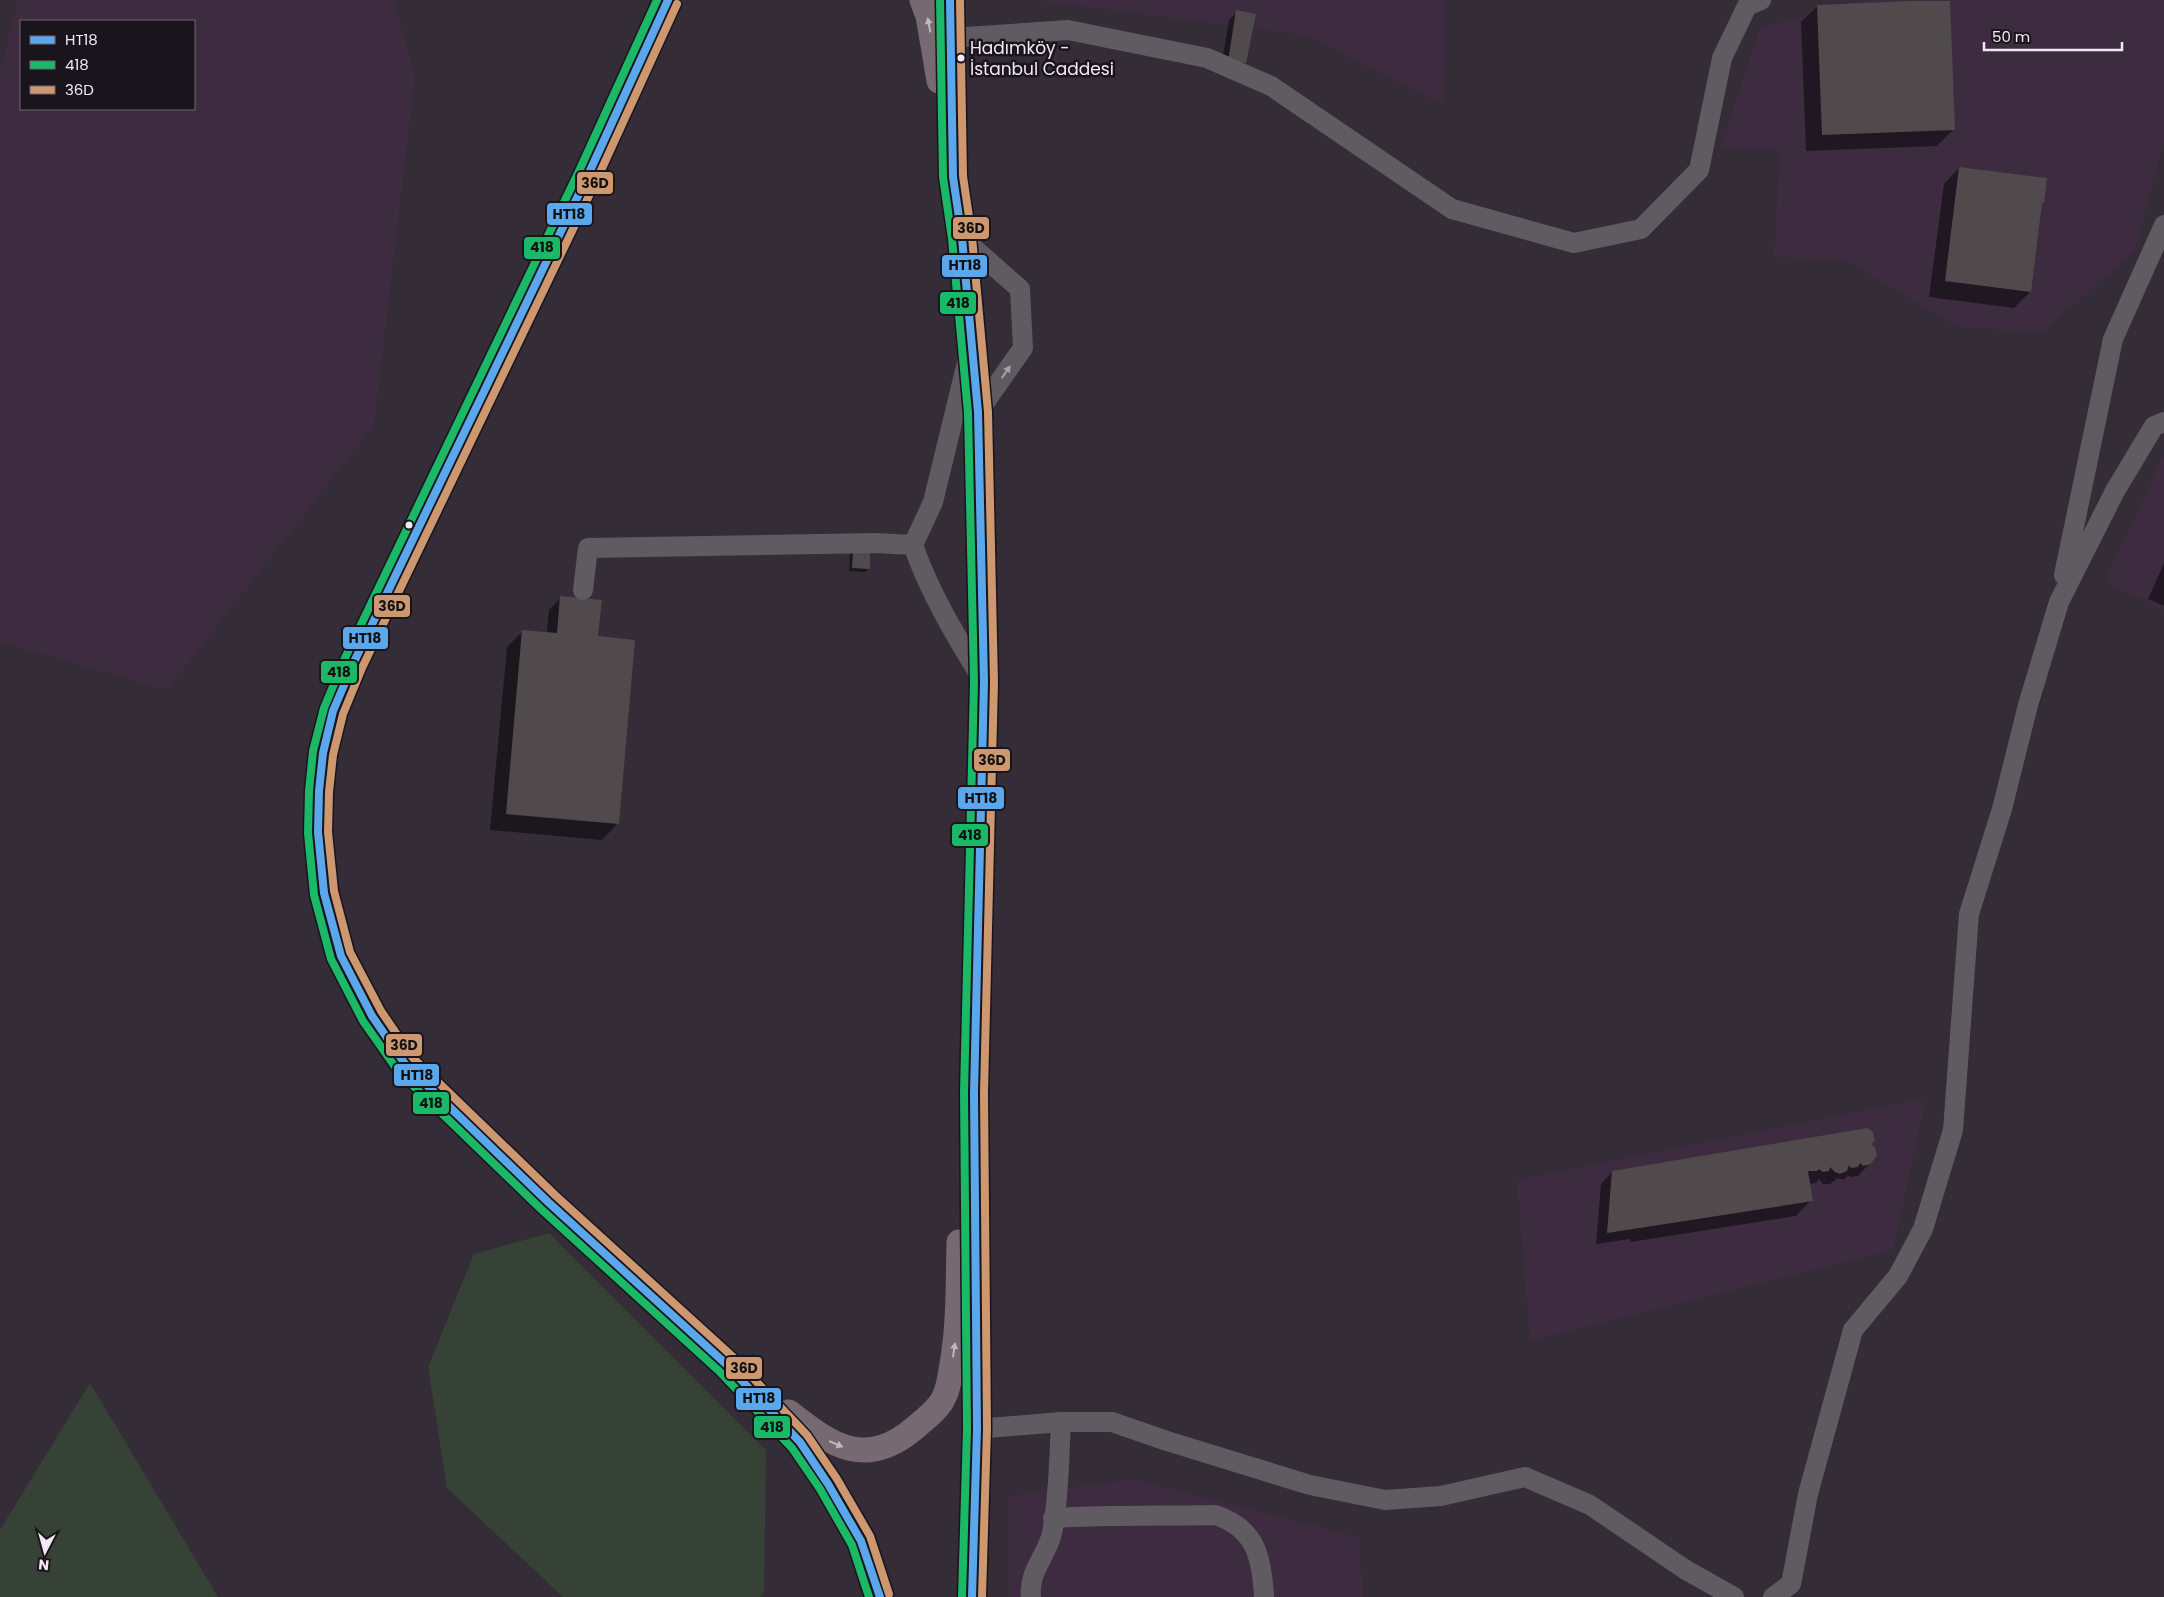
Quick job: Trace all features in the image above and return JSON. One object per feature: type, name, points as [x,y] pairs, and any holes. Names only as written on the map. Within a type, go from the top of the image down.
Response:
[{"type":"main road","points":[[668,0],[636,71],[353,664],[333,711],[323,753],[319,790],[318,832],[324,893],[341,956],[372,1016],[405,1064],[548,1202],[726,1364],[800,1442],[828,1484],[860,1541],[880,1597]]},
{"type":"main road","points":[[636,71],[665,34],[684,0]]},
{"type":"main road","points":[[922,0],[928,16],[935,54],[962,238],[978,412],[984,682],[974,1093],[978,1429],[972,1597]]},
{"type":"main road","points":[[950,0],[953,177]]},
{"type":"main road","points":[[726,1364],[817,1434],[847,1448],[870,1450],[892,1445],[928,1416],[944,1398],[954,1352],[958,1321],[959,1240],[974,1093]]},
{"type":"street","points":[[950,38],[1068,30],[1207,58],[1271,86],[1452,209],[1574,243],[1641,229],[1699,170],[1722,58],[1747,6],[1761,0]]},
{"type":"street","points":[[1773,1597],[1794,1590],[1808,1494],[1853,1330],[1898,1276],[1923,1229],[1953,1130],[1968,914],[2002,809],[2028,705],[2059,602],[2113,339],[2164,225]]},
{"type":"street","points":[[962,238],[1020,289],[1023,348],[978,412]]},
{"type":"street","points":[[972,340],[933,502],[913,545],[922,573],[941,610],[984,682]]},
{"type":"street","points":[[2059,602],[2115,491],[2154,426],[2164,422]]},
{"type":"street","points":[[583,590],[588,548],[876,543],[913,545]]},
{"type":"street","points":[[978,1429],[1061,1422],[1112,1422],[1167,1442],[1310,1485],[1384,1500],[1441,1496],[1525,1477],[1590,1504],[1686,1570],[1734,1597]]},
{"type":"street","points":[[1031,1597],[1030,1584],[1051,1534],[1061,1422]]},
{"type":"street","points":[[1053,1518],[1215,1514],[1230,1519],[1246,1532],[1258,1552],[1264,1597]]},
{"type":"shaded area","points":[[18,0],[394,0],[415,77],[374,425],[167,690],[0,642],[0,73]]},
{"type":"shaded area","points":[[1033,0],[1445,0],[1444,106],[1305,35]]},
{"type":"shaded area","points":[[1864,0],[2164,0],[2164,141],[2135,251],[2042,333],[1955,326],[1845,260],[1774,257],[1780,149],[1721,148],[1760,28]]},
{"type":"shaded area","points":[[2164,454],[2164,610],[2105,582]]},
{"type":"shaded area","points":[[1926,1098],[1893,1250],[1530,1341],[1517,1180]]},
{"type":"shaded area","points":[[1133,1479],[1359,1537],[1363,1597],[1009,1597],[1009,1496]]},
{"type":"green space","points":[[549,1233],[766,1450],[764,1591],[760,1597],[563,1597],[447,1488],[428,1367],[474,1254]]},
{"type":"green space","points":[[90,1383],[218,1597],[0,1597],[0,1530]]},
{"type":"building","points":[[1950,1],[1955,130],[1822,135],[1817,5]]},
{"type":"building","points":[[1236,10],[1256,14],[1246,63],[1228,61]]},
{"type":"building","points":[[1959,167],[2047,178],[2031,292],[1945,281]]},
{"type":"building","points":[[853,551],[870,551],[870,569],[852,568]]},
{"type":"building","points":[[560,596],[602,600],[598,636],[635,640],[619,824],[506,814],[522,630],[557,633]]},
{"type":"building","points":[[1868,1128],[1873,1132],[1875,1141],[1871,1144],[1875,1147],[1877,1155],[1871,1164],[1863,1166],[1860,1163],[1858,1167],[1851,1168],[1849,1165],[1847,1171],[1840,1174],[1830,1167],[1829,1171],[1823,1172],[1819,1169],[1817,1171],[1808,1171],[1813,1201],[1607,1233],[1612,1171]]},
{"type":"transit line","name":"418","points":[[657,0],[580,169],[344,660],[324,708],[313,751],[309,791],[308,833],[314,895],[331,959],[363,1021],[398,1071],[541,1209],[719,1371],[792,1448],[820,1489],[852,1545],[869,1597]]},
{"type":"transit line","name":"HT18","points":[[668,0],[589,173],[353,664],[333,711],[323,753],[319,791],[318,832],[324,893],[341,956],[372,1016],[405,1064],[548,1202],[726,1364],[800,1442],[828,1484],[861,1541],[880,1597]]},
{"type":"transit line","name":"418","points":[[940,0],[943,177],[952,239],[968,413],[974,682],[964,1093],[967,1429],[962,1597]]},
{"type":"transit line","name":"HT18","points":[[950,0],[953,177],[962,238],[978,412],[984,682],[974,1093],[977,1429],[972,1597]]},
{"type":"transit line","name":"36D","points":[[960,0],[963,176],[972,237],[988,412],[994,682],[984,1093],[987,1429],[982,1597]]},
{"type":"transit line","name":"36D","points":[[677,4],[598,177],[362,668],[343,714],[333,755],[329,792],[328,832],[334,891],[350,952],[381,1011],[413,1058],[555,1195],[733,1357],[807,1435],[837,1479],[870,1536],[889,1594]]},
{"type":"place","name":"Hadımköy - İstanbul Caddesi","points":[[961,58]]}]
